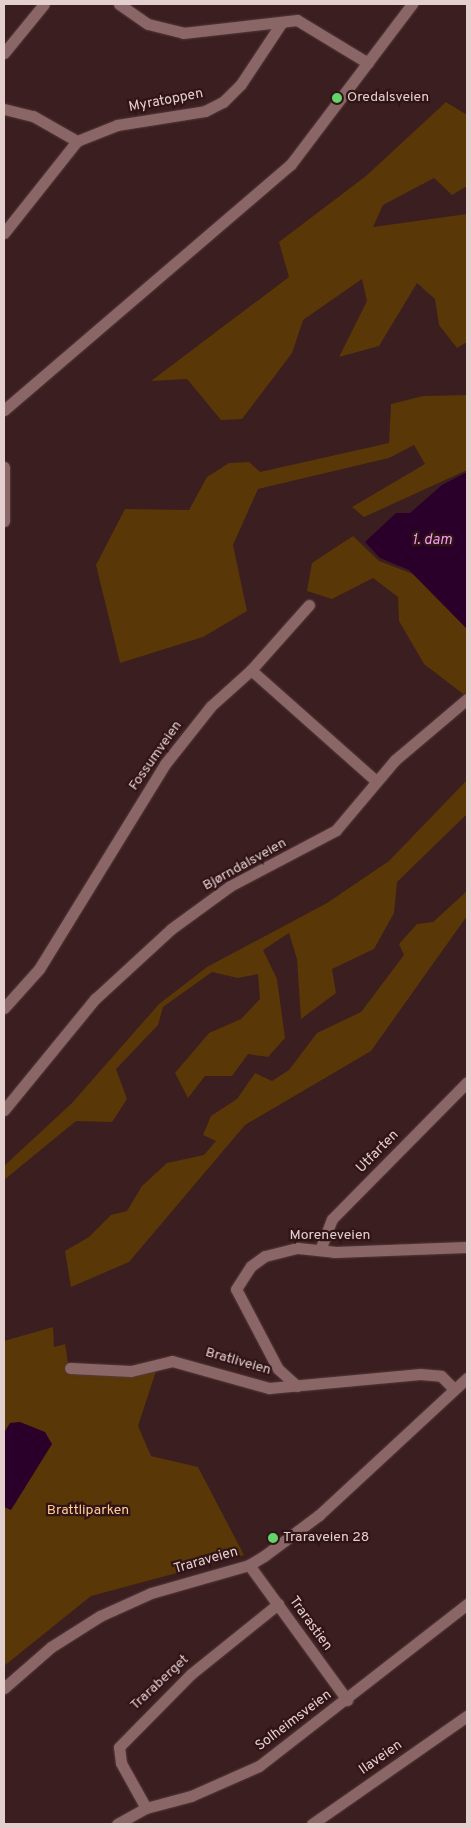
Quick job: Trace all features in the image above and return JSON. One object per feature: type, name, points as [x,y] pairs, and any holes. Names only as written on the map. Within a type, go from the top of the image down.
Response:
[{"type":"street","points":[[4,53],[44,4]]},
{"type":"street","points":[[119,4],[148,24],[183,32],[282,22],[306,23],[368,63]]},
{"type":"street","points":[[4,410],[291,164],[412,4]]},
{"type":"street","name":"Myratoppen","points":[[4,233],[77,141],[117,125],[205,111],[222,102],[242,84],[282,22]]},
{"type":"street","points":[[4,109],[33,116],[77,141]]},
{"type":"street","points":[[4,467],[4,521]]},
{"type":"street","name":"Fossumveien","points":[[4,1008],[39,968],[165,764],[211,706],[251,670],[309,605]]},
{"type":"street","points":[[251,670],[376,781]]},
{"type":"street","name":"Bjørndalsveien","points":[[4,1110],[95,999],[171,929],[230,886],[336,830],[376,781],[407,748],[467,699]]},
{"type":"street","name":"Utfarten","points":[[320,1250],[332,1219],[467,1082]]},
{"type":"street","name":"Moreneveien","points":[[297,1386],[278,1369],[236,1289],[243,1274],[265,1256],[298,1248],[320,1250],[467,1247]]},
{"type":"street","name":"Bratliveien","points":[[70,1368],[131,1371],[172,1361],[269,1388],[420,1374],[441,1376],[454,1389]]},
{"type":"street","name":"Traraveien","points":[[4,1688],[51,1647],[100,1616],[151,1593],[249,1565],[319,1515],[467,1378]]},
{"type":"street","name":"Trarastien","points":[[249,1565],[347,1700]]},
{"type":"street","name":"Traraberget","points":[[146,1808],[121,1763],[119,1747],[191,1674],[278,1604]]},
{"type":"street","name":"Solheimsveien","points":[[117,1824],[146,1808],[191,1796],[259,1766],[347,1700],[467,1604]]},
{"type":"street","name":"Ilaveien","points":[[312,1824],[467,1716]]},
{"type":"green space","points":[[446,102],[467,115],[467,186],[452,195],[434,178],[383,205],[373,227],[467,214],[467,342],[457,348],[439,325],[435,299],[417,283],[379,346],[339,357],[367,301],[362,279],[303,320],[292,353],[242,419],[221,420],[187,379],[151,381],[289,277],[279,242],[366,176]]},
{"type":"green space","points":[[467,395],[467,470],[364,517],[352,507],[425,464],[414,445],[389,458],[258,489],[233,545],[247,611],[203,637],[120,663],[96,565],[125,509],[189,510],[207,477],[229,463],[249,462],[260,472],[389,443],[391,404],[423,396]]},
{"type":"green space","points":[[353,536],[379,561],[413,574],[467,624],[467,697],[424,664],[399,621],[398,597],[373,578],[332,599],[307,591],[312,563]]},
{"type":"green space","points":[[467,780],[467,814],[397,882],[394,913],[374,949],[332,969],[336,993],[301,1019],[297,959],[289,933],[263,950],[277,979],[285,1038],[268,1057],[248,1054],[232,1076],[205,1076],[188,1098],[175,1073],[209,1033],[241,1019],[260,999],[258,974],[238,978],[212,972],[163,1007],[158,1025],[116,1069],[127,1099],[112,1122],[76,1121],[4,1180],[4,1166],[72,1103],[159,1004],[207,967],[327,903],[389,861]]},
{"type":"green space","points":[[467,891],[467,916],[371,1051],[245,1125],[129,1262],[71,1287],[65,1251],[89,1237],[111,1215],[127,1211],[142,1186],[167,1163],[204,1155],[216,1141],[203,1135],[211,1116],[237,1099],[255,1073],[272,1081],[289,1070],[317,1033],[361,1012],[404,955],[399,944],[417,924],[433,922]]},
{"type":"green space","name":"Brattliparken","points":[[53,1327],[54,1347],[65,1344],[68,1363],[157,1368],[138,1426],[151,1456],[198,1467],[244,1555],[91,1596],[4,1666],[4,1341]]},
{"type":"water","name":"1. dam","points":[[467,472],[467,629],[409,570],[380,558],[365,542],[396,513],[410,513],[442,485]]},
{"type":"water","points":[[20,1422],[45,1432],[52,1444],[11,1510],[4,1507],[5,1431],[10,1423]]},
{"type":"place","name":"Oredalsveien","points":[[337,98]]},
{"type":"place","name":"Traraveien 28","points":[[273,1538]]}]
